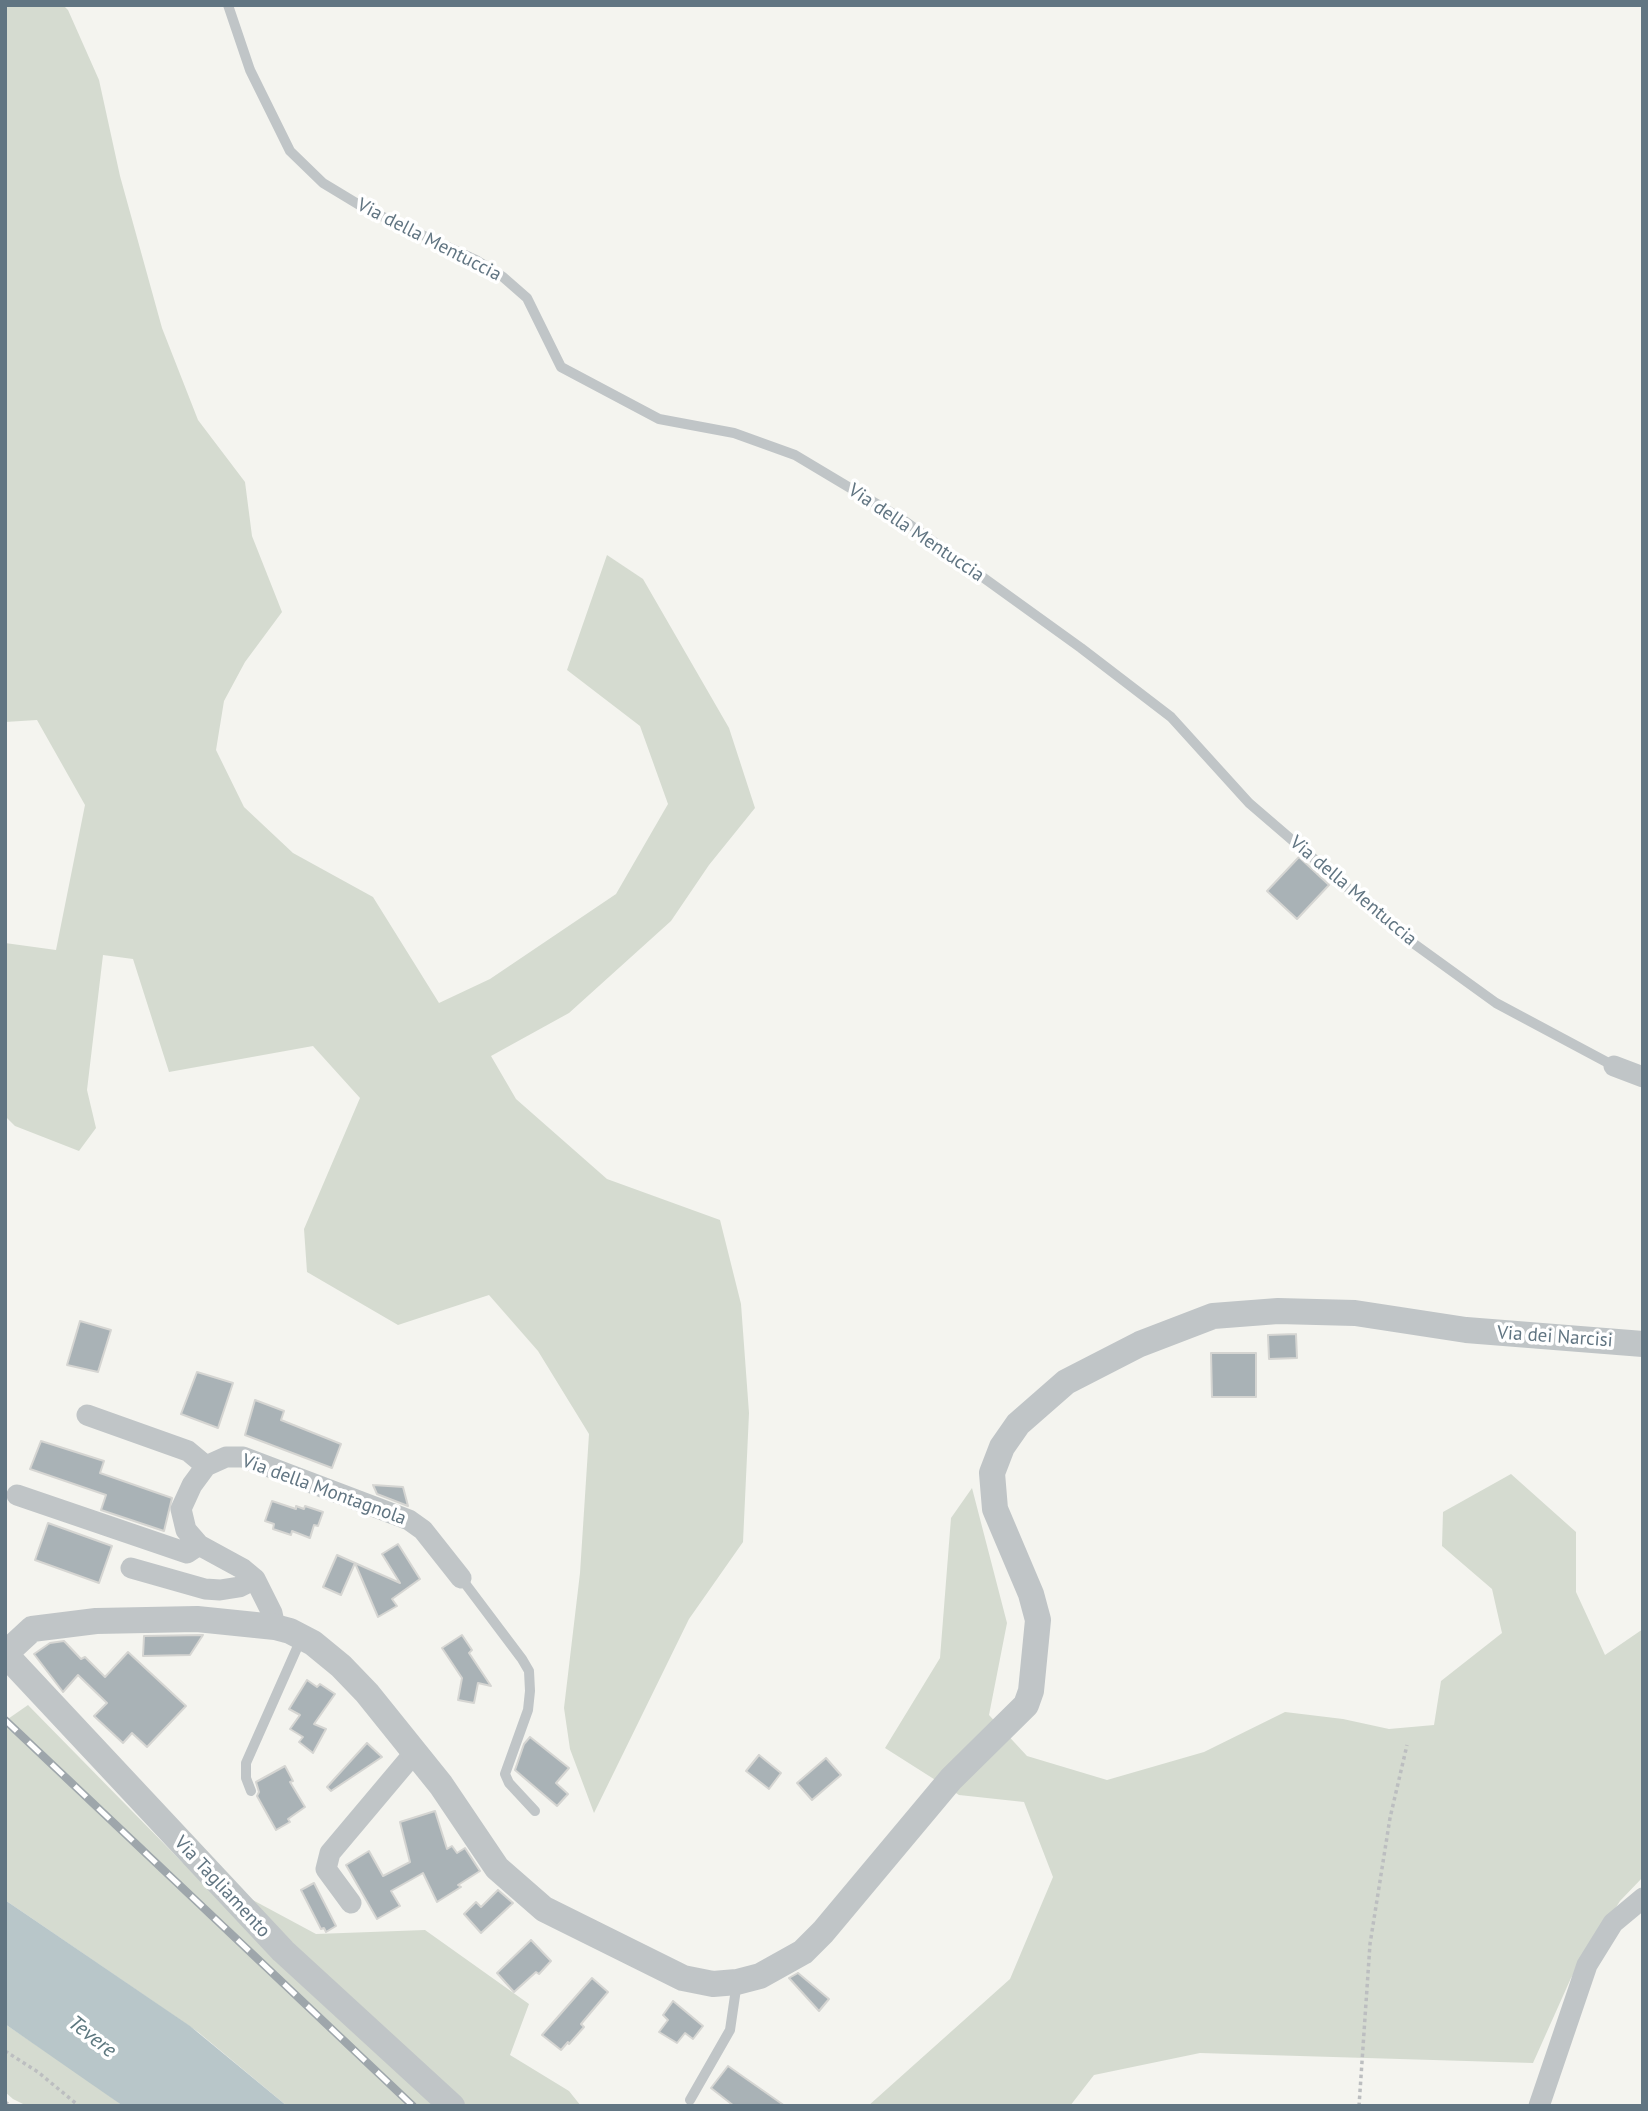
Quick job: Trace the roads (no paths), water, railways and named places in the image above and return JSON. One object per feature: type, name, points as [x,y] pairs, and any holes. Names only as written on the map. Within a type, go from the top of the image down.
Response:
[{"type":"street","name":"Via della Mentuccia","points":[[1614,1066],[1643,1077]]},
{"type":"street","name":"Via dei Narcisi","points":[[5,1654],[32,1629],[47,1625],[197,1619],[290,1630],[341,1666],[367,1693],[441,1785],[497,1868],[544,1909],[683,1978],[713,1984],[737,1982],[760,1976],[803,1952],[823,1932],[951,1779],[1026,1705],[1031,1690],[1038,1619],[1031,1594],[995,1509],[992,1473],[1002,1447],[1018,1424],[1066,1381],[1140,1344],[1213,1316],[1278,1311],[1356,1313],[1466,1330],[1643,1344]]},
{"type":"street","points":[[87,1415],[188,1451],[206,1466],[192,1485],[181,1509],[186,1530],[199,1545],[256,1579],[272,1613],[275,1627]]},
{"type":"street","name":"Via della Montagnola","points":[[206,1466],[226,1457],[243,1457],[409,1520],[423,1530],[461,1578]]},
{"type":"street","points":[[18,1495],[187,1553],[199,1545]]},
{"type":"street","points":[[131,1568],[205,1589],[239,1587],[256,1579]]},
{"type":"street","name":"Via Tagliamento","points":[[5,1654],[282,1951],[452,2106]]},
{"type":"street","points":[[351,1903],[326,1869],[330,1853],[415,1752]]},
{"type":"street","points":[[1539,2106],[1587,1965],[1614,1923],[1643,1898]]},
{"type":"lane","name":"Via della Mentuccia","points":[[228,5],[250,70],[290,151],[323,183],[366,209],[476,260],[503,276],[527,298],[561,367],[659,419],[734,433],[795,454],[902,519],[1171,717],[1249,803],[1406,938],[1496,1003],[1614,1066]]},
{"type":"lane","points":[[461,1578],[522,1659],[528,1671],[528,1710],[505,1774],[509,1783],[536,1811]]},
{"type":"lane","points":[[251,1791],[246,1778],[246,1763],[302,1637]]},
{"type":"lane","points":[[690,2100],[730,2031],[737,1982]]},
{"type":"water","name":"Tevere","points":[[5,1900],[190,2026],[287,2106],[123,2106],[5,2024]]},
{"type":"railway","points":[[5,1720],[413,2106]]}]
